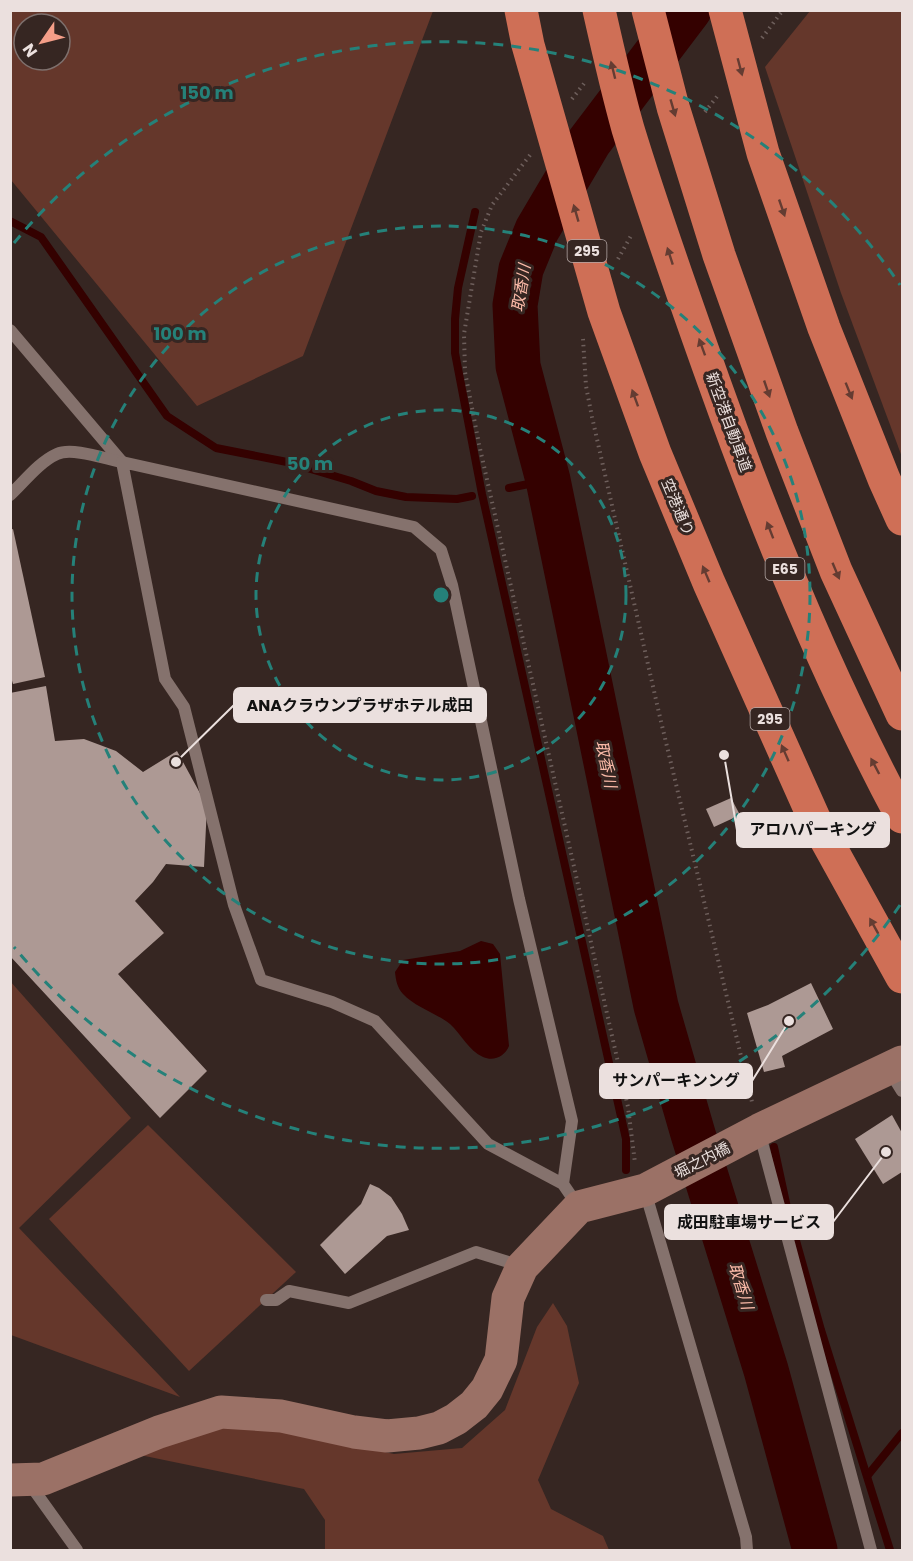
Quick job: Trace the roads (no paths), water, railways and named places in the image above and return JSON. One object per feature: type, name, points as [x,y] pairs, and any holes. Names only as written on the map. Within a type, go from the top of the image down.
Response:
[{"type":"highway","name":"空港通り","points":[[521,10],[528,45],[604,312],[656,453],[709,583],[814,818],[903,977]]},
{"type":"highway","name":"新空港自動車道","points":[[599,10],[628,128],[741,458],[794,593],[867,751],[903,817]]},
{"type":"highway","points":[[648,10],[673,107],[719,255],[782,432],[836,571],[903,714]]},
{"type":"highway","points":[[725,10],[763,153],[825,328],[884,479],[903,519]]},
{"type":"street","name":"堀之内橋","points":[[571,1195],[650,1186],[753,1133],[898,1074]]},
{"type":"street","points":[[19,1480],[43,1479],[159,1432],[221,1413],[281,1416],[354,1432],[387,1436],[419,1433],[440,1428],[474,1405],[487,1389],[501,1360],[508,1298],[522,1267],[571,1195]]},
{"type":"lane","points":[[10,330],[122,462],[165,679],[184,708],[234,905],[261,980],[332,1002],[375,1021],[488,1144],[571,1195]]},
{"type":"lane","points":[[10,495],[44,462],[59,453],[76,452],[414,527],[441,550],[452,585],[519,899],[572,1121],[571,1195]]},
{"type":"lane","points":[[753,1133],[871,1551]]},
{"type":"lane","points":[[650,1186],[742,1525],[747,1551]]},
{"type":"lane","points":[[266,1300],[276,1300],[289,1291],[349,1303],[476,1252],[522,1267]]},
{"type":"lane","points":[[19,1480],[76,1551]]},
{"type":"waterway","name":"取香川","points":[[689,10],[589,142],[537,230],[521,269],[515,305],[518,366],[548,480],[656,1006],[766,1370],[815,1550]]},
{"type":"waterway","points":[[475,212],[458,288],[455,353],[482,494],[626,1139],[626,1170]]},
{"type":"waterway","points":[[10,221],[41,237],[167,416],[216,448],[287,462],[376,491],[406,497],[457,499],[472,496]]},
{"type":"waterway","points":[[509,488],[548,480]]},
{"type":"waterway","points":[[774,1147],[788,1212],[821,1330],[890,1550]]},
{"type":"waterway","points":[[868,1475],[902,1433]]},
{"type":"place","name":"アロハパーキング","points":[[724,755]]},
{"type":"place","name":"ANAクラウンプラザホテル成田","points":[[176,762]]},
{"type":"place","name":"サンパーキンング","points":[[789,1021]]},
{"type":"place","name":"成田駐車場サービス","points":[[886,1152]]}]
